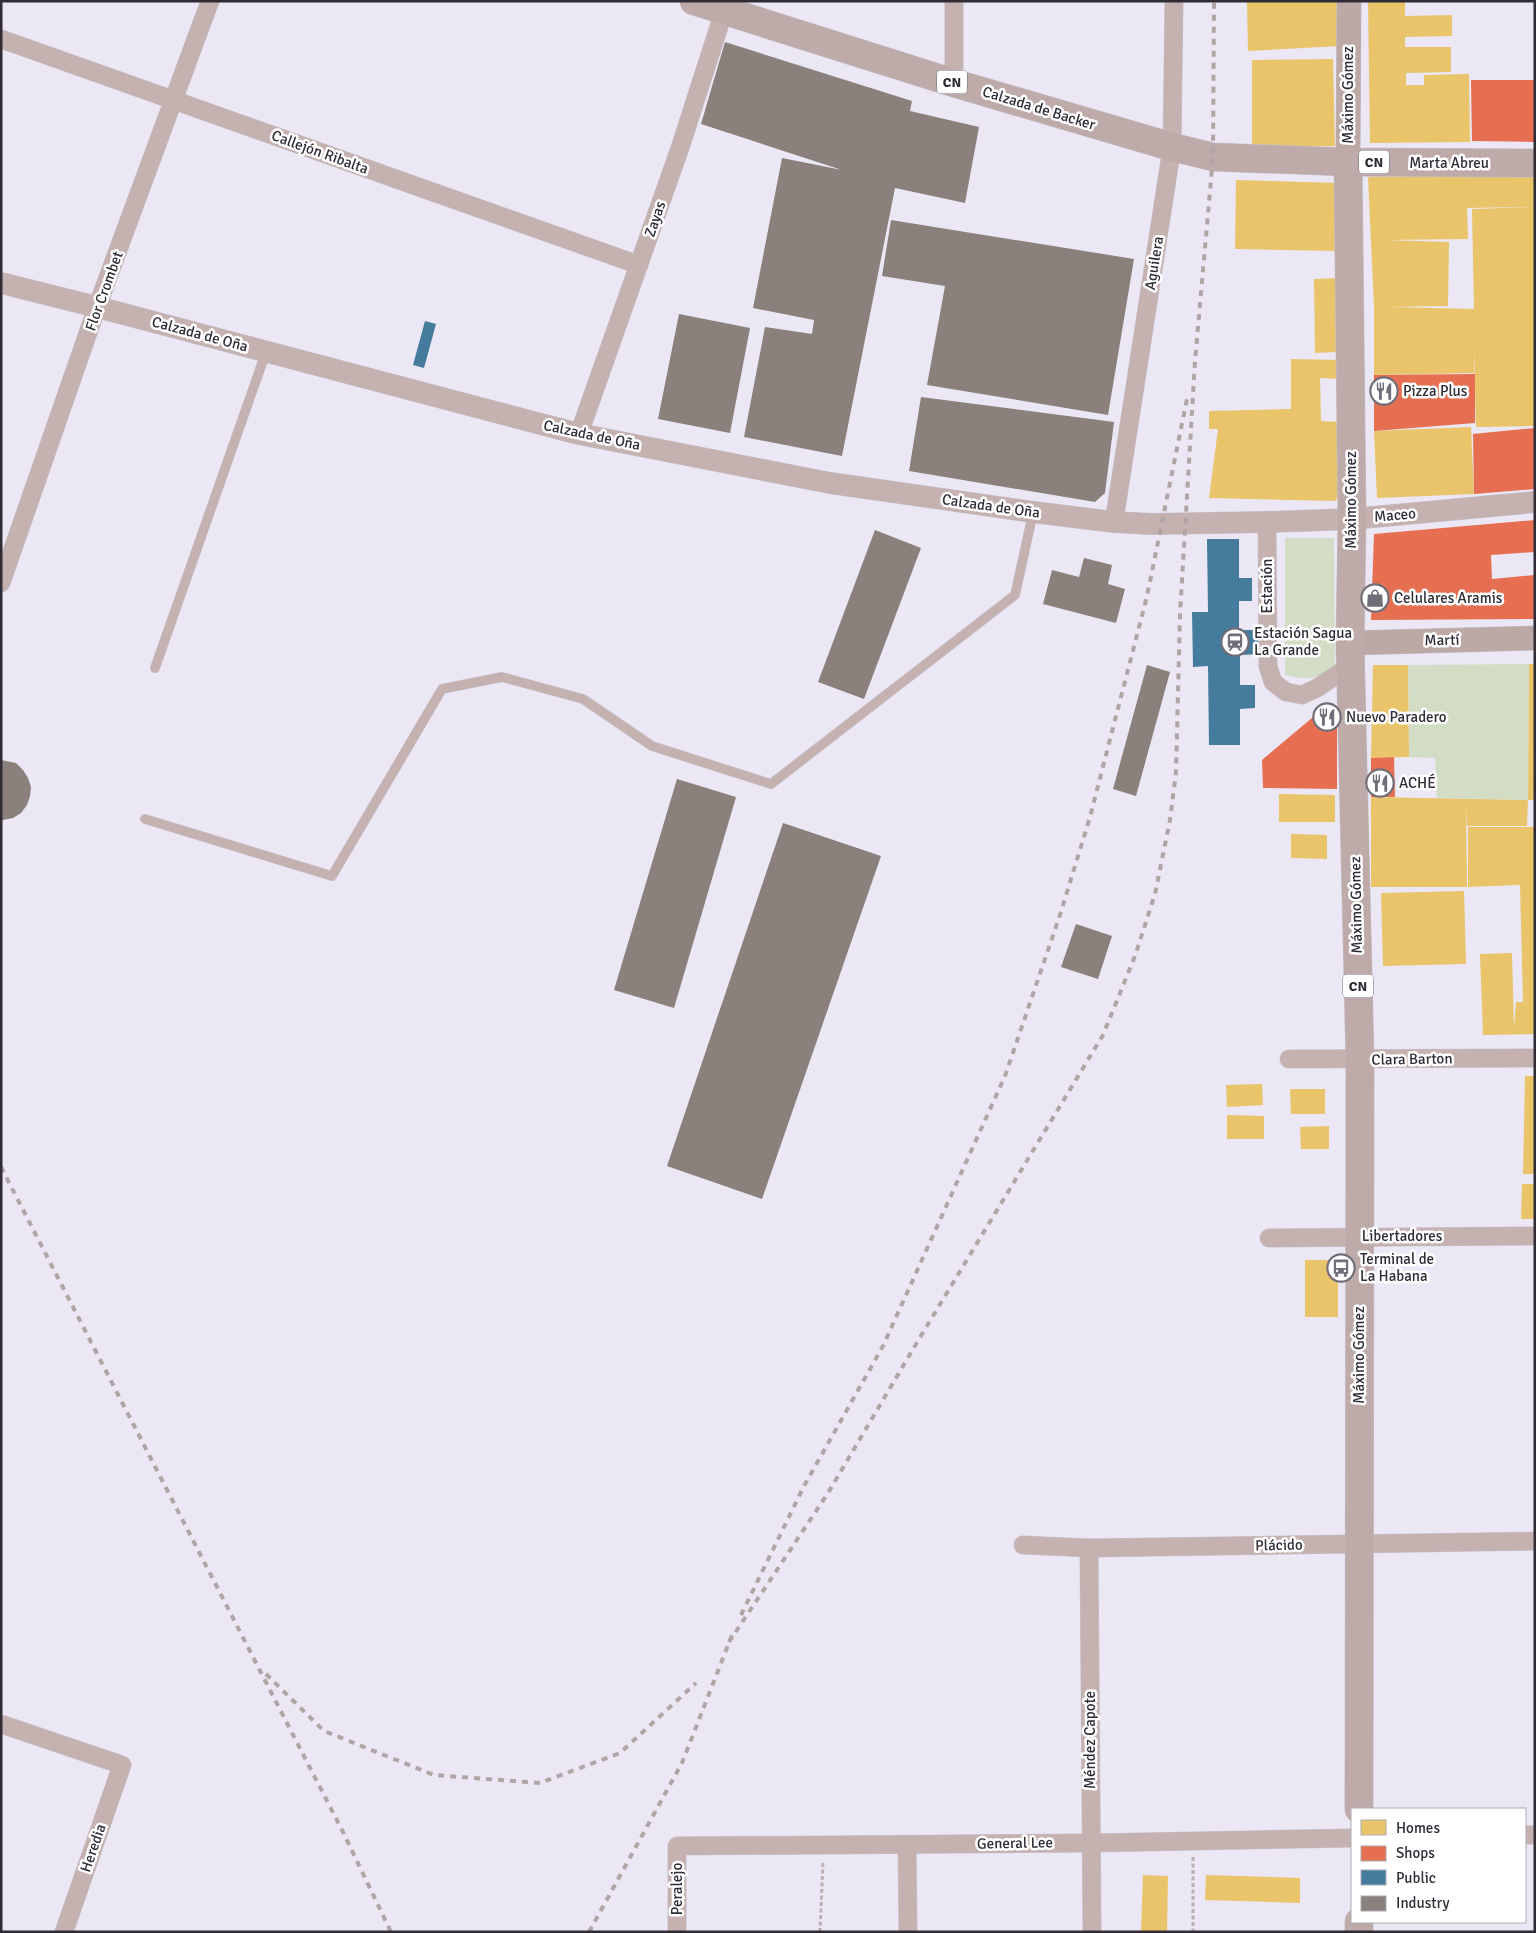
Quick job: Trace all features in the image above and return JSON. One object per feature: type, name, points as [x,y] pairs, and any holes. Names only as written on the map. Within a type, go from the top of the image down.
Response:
[{"type":"main road","name":"Calzada de Backer","points":[[694,1],[724,6],[954,83],[1172,148],[1212,158]]},
{"type":"main road","name":"Máximo Gómez","points":[[1349,1],[1348,162],[1352,519],[1350,654],[1360,1060],[1359,1808]]},
{"type":"main road","name":"Marta Abreu","points":[[1212,158],[1348,162],[1535,163]]},
{"type":"main road","name":"Martí","points":[[1350,654],[1384,642],[1535,638]]},
{"type":"street","name":"Flor Crombet","points":[[1,583],[7,548],[210,1]]},
{"type":"street","points":[[954,1],[954,83]]},
{"type":"street","name":"Aguilera","points":[[1114,522],[1172,148],[1174,1]]},
{"type":"street","name":"Zayas","points":[[578,434],[680,148],[724,6]]},
{"type":"street","name":"Callejón Ribalta","points":[[1,39],[639,265]]},
{"type":"street","name":"Calzada de Oña","points":[[1,284],[98,307],[578,434],[830,483],[1114,522],[1195,523]]},
{"type":"street","name":"Maceo","points":[[1195,523],[1352,519],[1535,502]]},
{"type":"street","name":"Estación","points":[[1267,522],[1268,666],[1273,682],[1286,692],[1302,695],[1317,688],[1350,654]]},
{"type":"street","points":[[1317,688],[1340,690],[1351,699]]},
{"type":"street","name":"Clara Barton","points":[[1289,1059],[1535,1058]]},
{"type":"street","name":"Libertadores","points":[[1269,1238],[1535,1236]]},
{"type":"street","name":"Plácido","points":[[1023,1545],[1089,1548],[1535,1541]]},
{"type":"street","name":"Méndez Capote","points":[[1089,1548],[1092,1932]]},
{"type":"street","name":"Heredia","points":[[1,1724],[122,1765],[64,1932]]},
{"type":"street","name":"General Lee","points":[[677,1846],[1091,1843],[1193,1839],[1351,1838]]},
{"type":"street","points":[[907,1844],[908,1932]]},
{"type":"street","name":"Peralejo","points":[[677,1846],[677,1932]]},
{"type":"lane","points":[[155,668],[266,352]]},
{"type":"lane","points":[[145,820],[332,876],[442,690],[502,677],[583,699],[652,746],[771,784],[1015,595],[1034,512]]},
{"type":"path","points":[[1193,1839],[1193,1932]]},
{"type":"path","points":[[820,1932],[824,1845]]},
{"type":"green space","points":[[1285,538],[1334,538],[1335,665],[1312,678],[1285,675]]},
{"type":"green space","points":[[1529,664],[1528,800],[1437,798],[1435,758],[1409,757],[1408,665]]},
{"type":"building: Homes","points":[[1247,1],[1339,1],[1340,46],[1248,51]]},
{"type":"building: Homes","points":[[1368,1],[1405,1],[1405,16],[1452,15],[1452,36],[1405,37],[1405,47],[1451,47],[1451,72],[1406,73],[1406,85],[1424,85],[1424,75],[1469,74],[1470,142],[1370,143]]},
{"type":"building: Homes","points":[[1333,59],[1335,146],[1252,147],[1252,60]]},
{"type":"building: Homes","points":[[1535,175],[1535,426],[1476,427],[1474,348],[1474,373],[1374,375],[1374,307],[1368,177]],"holes":[[[1532,207],[1472,209],[1474,309],[1388,307],[1448,306],[1449,242],[1385,240],[1468,239],[1467,208]]]},
{"type":"building: Homes","points":[[1236,180],[1338,183],[1337,251],[1235,249]]},
{"type":"building: Homes","points":[[1337,278],[1338,352],[1315,353],[1314,279]]},
{"type":"building: Homes","points":[[1291,359],[1339,360],[1340,379],[1320,378],[1321,421],[1340,422],[1342,492],[1335,501],[1209,498],[1218,429],[1209,429],[1209,411],[1291,409]]},
{"type":"building: Homes","points":[[1471,427],[1474,494],[1377,498],[1374,431]]},
{"type":"building: Homes","points":[[1529,664],[1535,664],[1535,800],[1528,800]]},
{"type":"building: Homes","points":[[1373,665],[1408,665],[1409,757],[1371,758]]},
{"type":"building: Homes","points":[[1279,794],[1335,795],[1335,822],[1279,822]]},
{"type":"building: Homes","points":[[1371,797],[1528,800],[1527,826],[1467,826],[1466,806],[1467,887],[1371,887]]},
{"type":"building: Homes","points":[[1468,827],[1535,827],[1535,1034],[1483,1035],[1480,954],[1512,953],[1514,1028],[1516,1002],[1523,1002],[1520,885],[1468,887]]},
{"type":"building: Homes","points":[[1291,834],[1327,835],[1327,859],[1291,858]]},
{"type":"building: Homes","points":[[1464,891],[1466,964],[1383,966],[1381,893]]},
{"type":"building: Homes","points":[[1525,1076],[1535,1076],[1535,1174],[1523,1174]]},
{"type":"building: Homes","points":[[1262,1084],[1263,1105],[1227,1107],[1226,1085]]},
{"type":"building: Homes","points":[[1290,1089],[1325,1089],[1325,1114],[1291,1114]]},
{"type":"building: Homes","points":[[1227,1115],[1264,1116],[1264,1139],[1227,1139]]},
{"type":"building: Homes","points":[[1329,1126],[1329,1149],[1301,1149],[1300,1127]]},
{"type":"building: Homes","points":[[1522,1184],[1535,1184],[1535,1219],[1521,1219]]},
{"type":"building: Homes","points":[[1305,1260],[1338,1260],[1338,1317],[1305,1317]]},
{"type":"building: Homes","points":[[1143,1875],[1168,1876],[1167,1932],[1141,1932]]},
{"type":"building: Homes","points":[[1206,1875],[1300,1878],[1300,1903],[1205,1900]]},
{"type":"building: Shops","points":[[1471,80],[1535,80],[1535,142],[1472,141]]},
{"type":"building: Shops","points":[[1475,374],[1475,423],[1374,431],[1374,375]]},
{"type":"building: Shops","points":[[1535,428],[1535,489],[1474,494],[1473,434]]},
{"type":"building: Shops","points":[[1535,520],[1535,552],[1491,555],[1492,579],[1535,575],[1535,619],[1371,620],[1374,534]]},
{"type":"building: Shops","points":[[1325,707],[1337,707],[1337,789],[1263,788],[1262,760]]},
{"type":"building: Shops","points":[[1394,757],[1395,797],[1371,797],[1371,758]]},
{"type":"building: Public","points":[[425,321],[436,324],[424,368],[413,365]]},
{"type":"building: Public","name":"Estación Sagua La Grande","points":[[1207,539],[1239,539],[1239,578],[1252,578],[1252,601],[1239,601],[1239,630],[1261,630],[1262,654],[1240,655],[1240,685],[1255,685],[1255,708],[1240,709],[1240,745],[1209,745],[1208,666],[1193,667],[1192,612],[1208,612]]},
{"type":"building: Industry","points":[[725,42],[912,101],[910,111],[979,127],[965,203],[895,188],[842,456],[744,437],[765,327],[812,334],[814,320],[753,308],[782,158],[842,170],[701,124]]},
{"type":"building: Industry","points":[[891,220],[1134,259],[1108,415],[927,385],[945,286],[882,276]]},
{"type":"building: Industry","points":[[679,314],[750,328],[730,433],[658,419]]},
{"type":"building: Industry","points":[[921,397],[1114,422],[1105,493],[1095,502],[909,471]]},
{"type":"building: Industry","points":[[875,530],[921,548],[864,699],[818,682]]},
{"type":"building: Industry","points":[[1084,558],[1112,565],[1108,584],[1125,589],[1116,623],[1043,604],[1052,570],[1079,577]]},
{"type":"building: Industry","points":[[1147,665],[1170,672],[1136,796],[1113,789]]},
{"type":"building: Industry","points":[[1,760],[16,763],[28,778],[31,787],[27,805],[21,813],[13,818],[3,820],[1,820]]},
{"type":"building: Industry","points":[[677,779],[736,797],[674,1008],[614,990]]},
{"type":"building: Industry","points":[[783,823],[881,856],[762,1199],[667,1166]]},
{"type":"building: Industry","points":[[1076,924],[1112,936],[1098,979],[1061,967]]},
{"type":"railway","points":[[729,1642],[828,1493],[1103,1035],[1135,956],[1155,894],[1170,820],[1176,772],[1180,614],[1195,361],[1213,157],[1214,1]]},
{"type":"railway","points":[[741,1615],[804,1486],[883,1346],[1005,1076],[1060,915],[1090,817],[1147,596],[1187,399]]},
{"type":"railway","points":[[1,1167],[343,1832],[391,1932]]},
{"type":"railway","points":[[589,1932],[682,1763],[732,1635]]},
{"type":"railway","points":[[266,1674],[324,1731],[434,1775],[540,1783],[620,1753],[696,1683]]},
{"type":"place","name":"Pizza Plus","points":[[1384,391]]},
{"type":"place","name":"Celulares Aramis","points":[[1375,598]]},
{"type":"place","name":"Estación Sagua La Grande","points":[[1235,642]]},
{"type":"place","name":"Nuevo Paradero","points":[[1327,717]]},
{"type":"place","name":"ACHÉ","points":[[1380,783]]},
{"type":"place","name":"Terminal de La Habana","points":[[1341,1268]]}]
